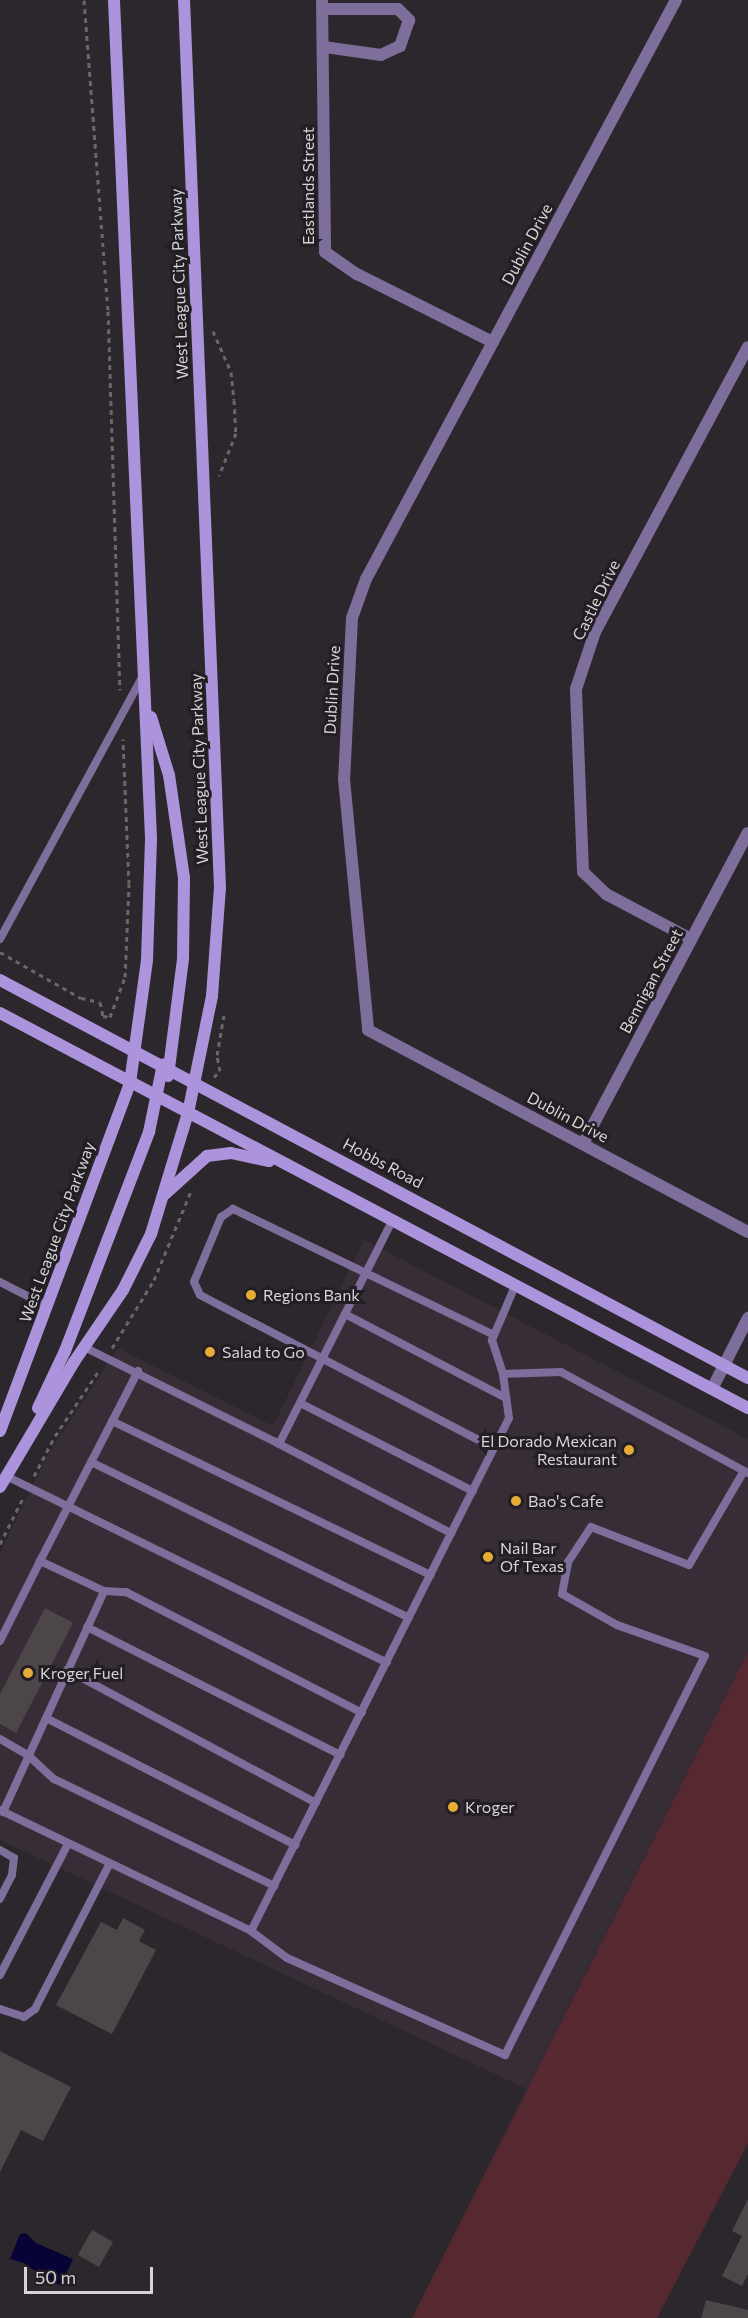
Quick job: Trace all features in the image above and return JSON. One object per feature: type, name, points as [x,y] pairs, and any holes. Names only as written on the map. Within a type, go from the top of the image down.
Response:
[{"type":"main road","name":"West League City Parkway","points":[[0,1431],[130,1083],[147,960],[151,838],[114,0]]},
{"type":"main road","name":"West League City Parkway","points":[[3,1481],[84,1347],[123,1290],[151,1234],[188,1113],[212,996],[220,888],[184,0]]},
{"type":"main road","points":[[12,1463],[74,1329],[149,1132],[160,1099],[166,1066],[183,958],[184,878],[169,775],[144,690]]},
{"type":"main road","name":"Hobbs Road","points":[[0,980],[136,1050],[748,1378]]},
{"type":"main road","points":[[0,1013],[748,1408]]},
{"type":"main road","points":[[164,1195],[201,1159],[220,1153],[285,1165]]},
{"type":"street","name":"Dublin Drive","points":[[676,0],[366,579],[352,618],[344,779],[356,934],[368,1030],[748,1232]]},
{"type":"street","name":"Eastlands Street","points":[[322,5],[325,252],[357,274],[493,342]]},
{"type":"street","points":[[322,5],[398,9],[409,20],[400,46],[381,55],[324,48]]},
{"type":"street","name":"Castle Drive","points":[[691,939],[606,894],[583,872],[576,689],[595,632],[748,347]]},
{"type":"street","name":"Bennigan Street","points":[[583,1144],[748,834]]},
{"type":"street","points":[[712,1389],[748,1318]]},
{"type":"lane","points":[[0,939],[144,675]]},
{"type":"lane","points":[[494,1335],[238,1210],[229,1209],[221,1217],[194,1282],[196,1291],[494,1448]]},
{"type":"lane","points":[[279,1444],[392,1221]]},
{"type":"lane","points":[[0,1282],[47,1306]]},
{"type":"lane","points":[[251,1931],[509,1418],[503,1374],[492,1340],[515,1286]]},
{"type":"lane","points":[[345,1314],[506,1398]]},
{"type":"lane","points":[[84,1347],[138,1371],[227,1420],[279,1444],[452,1533]]},
{"type":"lane","points":[[0,1641],[138,1371]]},
{"type":"lane","points":[[104,1591],[2,1811],[109,1865],[251,1931],[287,1958],[505,2055],[705,1656],[617,1625],[562,1594],[568,1562],[591,1527],[689,1565],[746,1472],[561,1372],[503,1374]]},
{"type":"lane","points":[[300,1403],[473,1491]]},
{"type":"lane","points":[[112,1421],[431,1575]]},
{"type":"lane","points":[[91,1462],[409,1618]]},
{"type":"lane","points":[[3,1481],[29,1487],[387,1663]]},
{"type":"lane","points":[[40,1561],[104,1591],[126,1592],[362,1713]]},
{"type":"lane","points":[[87,1627],[340,1755]]},
{"type":"lane","points":[[67,1670],[316,1803]]},
{"type":"lane","points":[[46,1718],[295,1845]]},
{"type":"lane","points":[[0,1739],[29,1756],[54,1779],[274,1886]]},
{"type":"lane","points":[[0,1975],[68,1844]]},
{"type":"lane","points":[[0,1850],[14,1858],[12,1875],[0,1899]]},
{"type":"lane","points":[[0,2009],[24,2017],[35,2009],[109,1865]]},
{"type":"path","points":[[0,952],[81,998],[100,1002],[104,1016],[110,1017],[124,977],[129,884],[108,311],[84,0]]},
{"type":"path","points":[[210,320],[231,372],[236,433],[218,483]]},
{"type":"path","points":[[209,1089],[211,1078],[220,1071],[217,1054],[225,1013]]},
{"type":"path","points":[[0,1544],[55,1436],[154,1280],[196,1183]]},
{"type":"shaded area","points":[[364,1240],[748,1439],[748,1652],[527,2089],[0,1840],[0,1553],[47,1456],[118,1348],[273,1426]]},
{"type":"shaded area","points":[[748,1652],[748,2143],[657,2318],[412,2318]]},
{"type":"shaded area","points":[[26,2233],[36,2243],[73,2259],[61,2285],[52,2283],[24,2263],[10,2259],[20,2234]]},
{"type":"building","points":[[45,1608],[73,1623],[16,1733],[0,1724],[0,1694]]},
{"type":"building","points":[[123,1918],[145,1930],[139,1941],[156,1950],[112,2034],[56,2005],[101,1922],[117,1930]]},
{"type":"building","points":[[0,2051],[71,2087],[43,2141],[21,2130],[0,2172]]},
{"type":"building","points":[[748,2199],[748,2274],[742,2286],[722,2276],[742,2236],[732,2231]]},
{"type":"building","points":[[92,2230],[113,2242],[99,2267],[78,2255]]},
{"type":"building","points":[[706,2300],[748,2310],[748,2318],[701,2318]]},
{"type":"place","name":"Regions Bank","points":[[251,1295]]},
{"type":"place","name":"Salad to Go","points":[[210,1352]]},
{"type":"place","name":"El Dorado Mexican Restaurant","points":[[629,1450]]},
{"type":"place","name":"Bao's Cafe","points":[[516,1501]]},
{"type":"place","name":"Nail Bar Of Texas","points":[[488,1557]]},
{"type":"place","name":"Kroger Fuel","points":[[28,1673]]},
{"type":"place","name":"Kroger","points":[[453,1807]]}]
